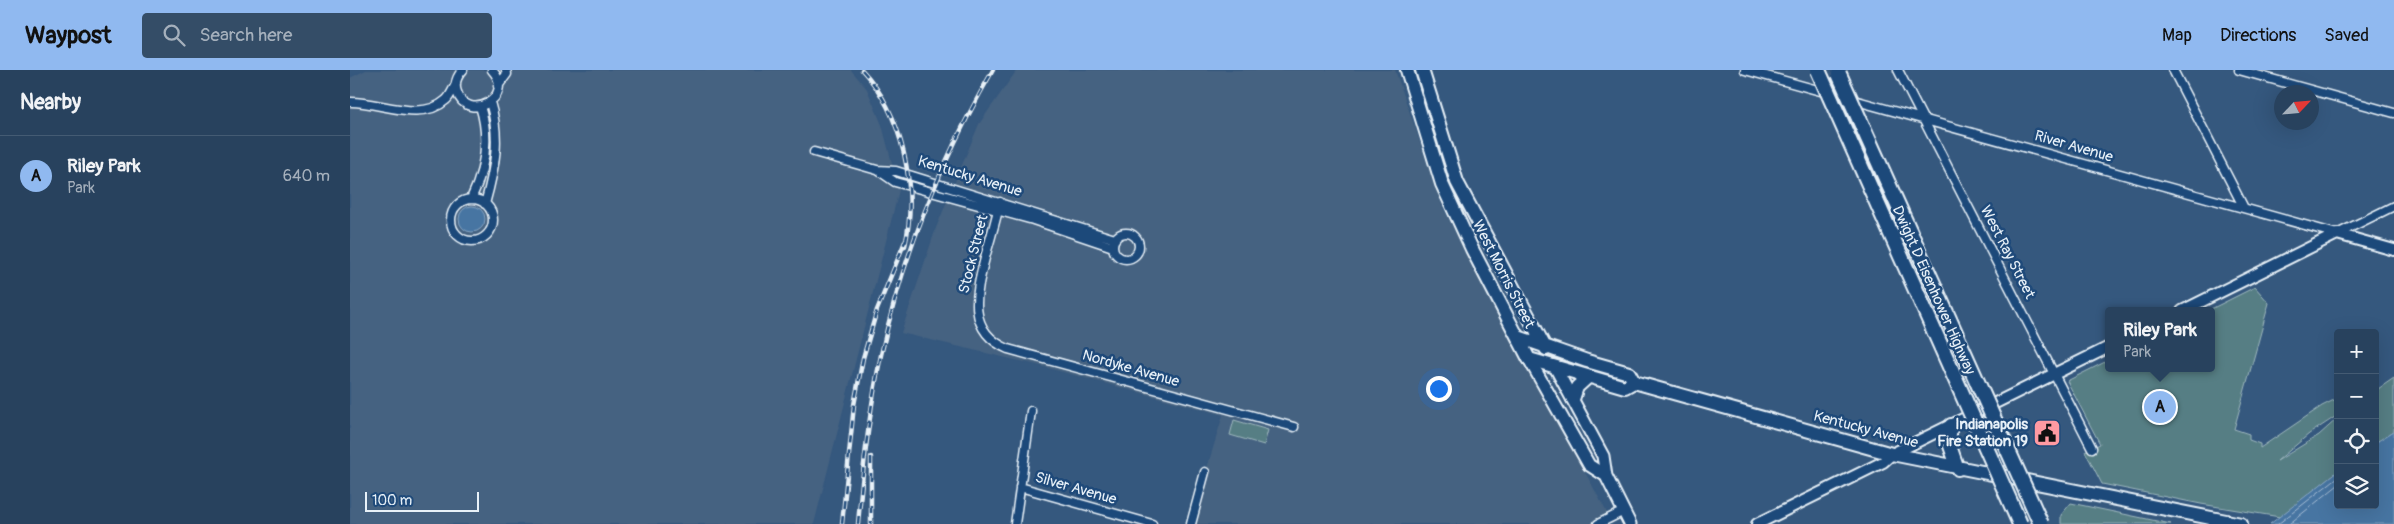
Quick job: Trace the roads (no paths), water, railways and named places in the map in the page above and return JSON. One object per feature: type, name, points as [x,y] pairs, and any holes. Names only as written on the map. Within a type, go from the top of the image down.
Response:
[{"type":"highway","name":"Dwight D Eisenhower Highway","points":[[1818,70],[2020,524]]},
{"type":"highway","name":"Dwight D Eisenhower Highway","points":[[1840,74],[2041,524]]},
{"type":"main road","name":"West Morris Street","points":[[1407,70],[1427,140],[1448,199],[1518,337],[1590,466],[1606,476]]},
{"type":"main road","points":[[1414,70],[1428,114],[1438,120]]},
{"type":"main road","name":"West Morris Street","points":[[1422,70],[1455,175],[1555,367],[1604,456],[1606,476],[1630,524]]},
{"type":"main road","points":[[1427,140],[1439,149],[1457,194],[1466,206],[1472,210]]},
{"type":"main road","name":"Kentucky Avenue","points":[[1518,337],[1629,373],[1634,382]]},
{"type":"main road","name":"Kentucky Avenue","points":[[1530,359],[1625,387],[1634,382],[1892,454],[2241,524]]},
{"type":"main road","points":[[1573,399],[1578,387],[1588,377]]},
{"type":"main road","points":[[1951,425],[1949,443],[1958,468]]},
{"type":"street","points":[[447,100],[456,77],[463,70]]},
{"type":"street","points":[[492,70],[497,78],[498,87]]},
{"type":"street","points":[[350,102],[370,103],[407,111],[429,108],[447,100],[480,106],[490,102],[495,96],[498,87],[507,74],[506,70]]},
{"type":"street","name":"River Avenue","points":[[1748,70],[2394,250]]},
{"type":"street","name":"West Ray Street","points":[[1898,70],[2092,448]]},
{"type":"street","points":[[2172,70],[2244,208]]},
{"type":"street","points":[[2239,70],[2394,113]]},
{"type":"street","points":[[456,77],[458,94],[464,102]]},
{"type":"street","points":[[485,204],[494,172],[497,147],[495,122],[490,102]]},
{"type":"street","points":[[470,199],[485,204],[492,217],[490,230],[478,240],[465,239],[455,232],[452,220],[458,205],[470,199],[480,179],[485,153],[485,128],[480,106]]},
{"type":"street","name":"Kentucky Avenue","points":[[814,152],[877,170],[896,171],[1000,202],[1114,243],[998,211]]},
{"type":"street","points":[[877,170],[895,182],[998,211]]},
{"type":"street","name":"Stock Street","points":[[977,313],[976,290],[1000,202]]},
{"type":"street","points":[[2190,307],[2394,206]]},
{"type":"street","name":"Nordyke Avenue","points":[[977,313],[987,334],[1008,349],[1294,427]]},
{"type":"street","points":[[1757,524],[1883,462],[1892,454],[2105,349]]},
{"type":"street","points":[[1015,524],[1031,411]]},
{"type":"street","points":[[1190,524],[1205,472]]},
{"type":"street","name":"Silver Avenue","points":[[1020,487],[1152,524]]},
{"type":"street","points":[[1598,524],[1624,511]]},
{"type":"water","points":[[472,206],[481,210],[485,219],[481,228],[472,232],[463,228],[459,219],[463,210]]},
{"type":"water","points":[[2394,431],[2394,524],[2270,524],[2334,474],[2334,509],[2379,509],[2379,440]]},
{"type":"railway","points":[[862,70],[888,108],[904,153],[910,200],[909,224],[905,246]]},
{"type":"railway","points":[[858,524],[864,460],[873,397],[890,317],[901,280],[926,208],[941,173],[974,104],[993,70]]},
{"type":"railway","points":[[842,524],[854,405],[863,358],[877,310],[906,239]]},
{"type":"railway","points":[[871,457],[871,524]]},
{"type":"place","name":"Riley Park","points":[[2160,407]]},
{"type":"place","name":"Indianapolis Fire Station 19","points":[[2047,433]]}]
